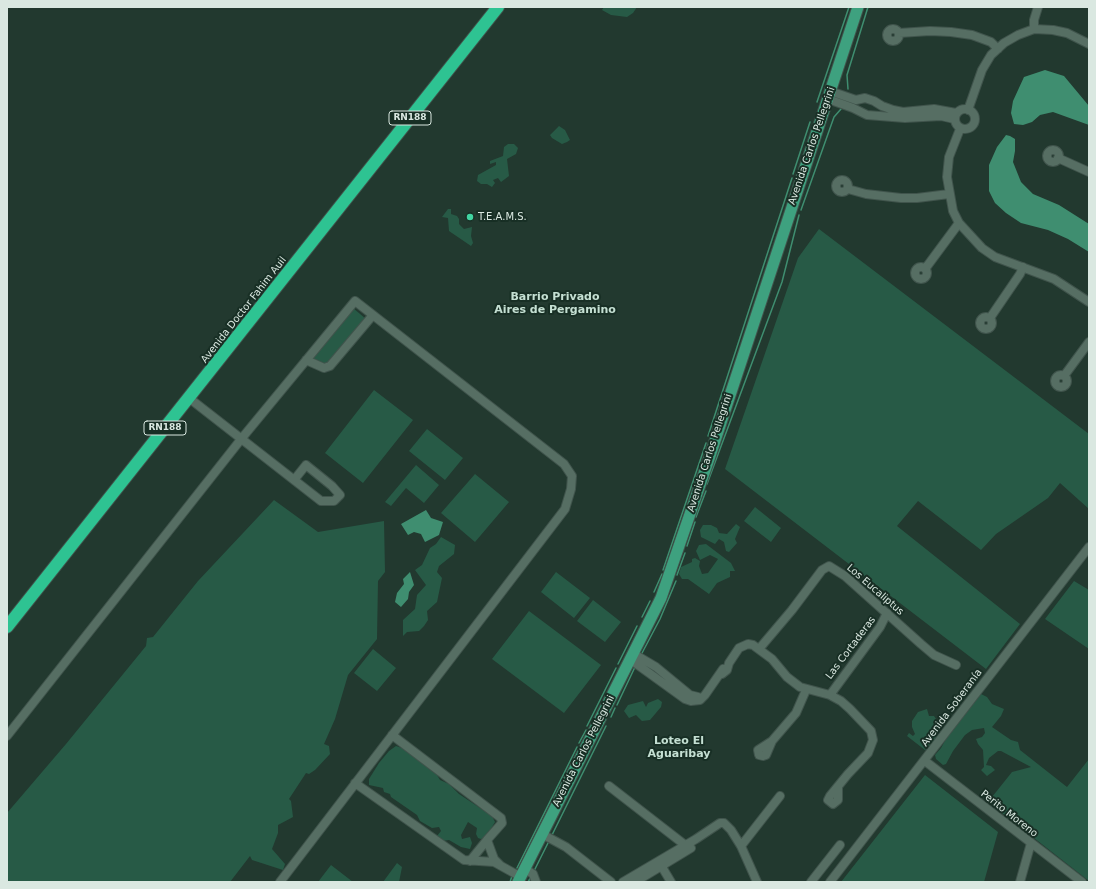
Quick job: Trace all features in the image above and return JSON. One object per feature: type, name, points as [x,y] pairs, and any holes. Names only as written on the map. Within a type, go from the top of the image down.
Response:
[{"type":"highway","name":"Avenida Doctor Fahim Auil","points":[[7,627],[498,7]]},
{"type":"main road","name":"Avenida Carlos Pellegrini","points":[[521,876],[632,657],[668,580],[858,7]]},
{"type":"street","points":[[1034,29],[1034,20],[1038,7]]},
{"type":"street","points":[[968,110],[982,70],[998,49],[1018,35],[1034,29],[1053,30],[1067,33],[1089,44]]},
{"type":"street","points":[[899,34],[930,31],[972,35],[991,42],[998,49]]},
{"type":"street","points":[[829,95],[855,104],[860,112],[879,116],[905,118],[955,116],[962,110],[968,110],[975,118],[974,124],[969,129],[960,129],[956,126],[955,116]]},
{"type":"street","points":[[855,104],[865,98],[882,106],[903,112],[934,109],[955,116]]},
{"type":"street","points":[[879,116],[882,106]]},
{"type":"street","points":[[960,129],[949,157],[947,177],[949,194],[954,211],[960,223],[982,248],[995,257],[1023,266],[1054,279],[1089,302]]},
{"type":"street","points":[[1058,158],[1089,172]]},
{"type":"street","points":[[848,189],[866,194],[901,198],[917,198],[949,194]]},
{"type":"street","points":[[925,268],[960,223]]},
{"type":"street","points":[[990,318],[1020,274],[1023,266]]},
{"type":"street","points":[[7,736],[242,438],[355,301],[564,464],[569,470],[572,482],[569,499],[565,509],[280,882]]},
{"type":"street","points":[[306,360],[324,368],[330,366],[373,315]]},
{"type":"street","points":[[1064,376],[1089,342]]},
{"type":"street","points":[[189,398],[242,438],[294,480],[321,501],[334,501],[340,495],[332,486],[306,466],[294,480]]},
{"type":"street","name":"Avenida Soberanía","points":[[830,882],[1089,547]]},
{"type":"street","name":"Los Eucaliptus","points":[[759,649],[792,610],[822,570],[829,566],[845,576],[934,655],[956,665]]},
{"type":"street","name":"Las Cortaderas","points":[[830,694],[880,627],[887,613]]},
{"type":"street","points":[[632,657],[685,699],[691,701],[700,700],[705,696],[722,674],[724,668],[743,645],[753,645],[772,659],[793,682],[806,690],[830,694],[841,701],[871,732],[873,740],[868,753],[838,787]]},
{"type":"street","points":[[772,741],[796,713],[806,690]]},
{"type":"street","points":[[392,735],[501,818],[502,823],[470,861]]},
{"type":"street","name":"Perito Moreno","points":[[924,761],[1078,880]]},
{"type":"street","points":[[356,783],[464,860],[494,862],[521,876],[533,874],[536,882]]},
{"type":"street","points":[[609,786],[685,845]]},
{"type":"street","points":[[741,846],[780,796]]},
{"type":"street","points":[[635,882],[685,845],[716,825],[724,822],[741,846],[757,882]]},
{"type":"street","points":[[623,882],[698,843],[716,825]]},
{"type":"street","points":[[542,834],[566,847],[611,882]]},
{"type":"street","points":[[487,840],[494,859],[501,866]]},
{"type":"street","points":[[1020,882],[1031,843]]},
{"type":"street","points":[[811,882],[840,845]]},
{"type":"street","points":[[660,864],[671,882]]},
{"type":"shaded area","points":[[604,7],[637,7],[633,13],[627,17],[611,15],[602,10]]},
{"type":"shaded area","points":[[1045,70],[1064,76],[1089,106],[1089,125],[1053,112],[1040,115],[1032,122],[1023,125],[1014,124],[1011,113],[1013,101],[1024,77]]},
{"type":"shaded area","points":[[559,126],[565,130],[570,140],[562,144],[550,135]]},
{"type":"shaded area","points":[[1006,135],[1015,139],[1013,162],[1021,182],[1033,194],[1059,205],[1089,224],[1089,252],[1068,239],[1048,230],[1021,223],[1006,213],[995,203],[989,191],[989,165],[997,147]]},
{"type":"shaded area","points":[[508,144],[514,144],[518,148],[516,154],[507,159],[509,176],[501,182],[498,178],[493,180],[495,183],[492,187],[487,184],[481,184],[477,181],[478,175],[496,165],[496,162],[490,164],[490,161],[503,156],[504,147]]},
{"type":"shaded area","points":[[448,209],[451,209],[451,214],[457,216],[459,219],[459,224],[464,229],[472,227],[471,236],[473,243],[471,246],[449,231],[448,218],[442,217]]},
{"type":"shaded area","points":[[819,229],[1089,434],[1089,509],[1060,483],[1048,498],[996,534],[981,550],[918,501],[897,526],[1020,624],[986,669],[725,469],[798,258]]},
{"type":"shaded area","points":[[353,308],[366,319],[330,364],[325,365],[311,359]]},
{"type":"shaded area","points":[[374,390],[413,420],[363,483],[325,453]]},
{"type":"shaded area","points":[[427,429],[463,458],[445,480],[409,451]]},
{"type":"shaded area","points":[[416,465],[439,485],[424,503],[406,488],[391,506],[385,502]]},
{"type":"shaded area","points":[[475,474],[509,502],[475,542],[441,513]]},
{"type":"shaded area","points":[[274,500],[318,532],[384,521],[385,572],[378,581],[377,639],[348,675],[335,719],[324,744],[329,746],[330,754],[315,770],[309,774],[306,773],[289,799],[291,801],[293,817],[278,825],[278,833],[272,849],[285,864],[283,870],[252,860],[250,856],[230,882],[7,882],[7,813],[66,744],[146,646],[147,638],[153,637],[198,581]]},
{"type":"shaded area","points":[[755,507],[781,528],[771,542],[744,521]]},
{"type":"shaded area","points":[[426,510],[431,518],[443,522],[439,535],[425,542],[421,534],[414,532],[408,535],[401,524]]},
{"type":"shaded area","points":[[736,524],[740,527],[735,539],[737,543],[729,552],[726,551],[724,542],[719,539],[715,544],[701,537],[700,530],[703,525],[711,525],[717,528],[719,533],[727,534]]},
{"type":"shaded area","points":[[441,537],[455,545],[454,554],[439,566],[437,572],[442,578],[437,602],[427,611],[428,620],[419,631],[407,632],[403,636],[403,620],[415,609],[417,595],[426,585],[415,570],[422,565],[430,548],[436,544]]},
{"type":"shaded area","points":[[706,544],[731,563],[735,571],[730,571],[730,577],[717,583],[709,594],[688,579],[682,579],[679,574],[681,567],[692,562],[692,559],[695,558],[700,561],[699,566],[702,574],[708,573],[718,559],[710,555],[700,560],[696,551],[699,545]]},
{"type":"shaded area","points":[[410,572],[414,585],[409,592],[408,599],[401,607],[395,602],[397,593],[404,584],[403,579]]},
{"type":"shaded area","points":[[556,572],[590,598],[574,618],[541,592]]},
{"type":"shaded area","points":[[1074,581],[1089,590],[1089,649],[1045,619]]},
{"type":"shaded area","points":[[593,600],[621,622],[605,642],[577,621]]},
{"type":"shaded area","points":[[529,611],[601,665],[564,713],[492,659]]},
{"type":"shaded area","points":[[373,649],[396,668],[377,691],[354,673]]},
{"type":"shaded area","points":[[981,694],[987,697],[992,704],[1004,709],[1001,716],[992,727],[1011,740],[1018,742],[1020,750],[1067,787],[1089,759],[1089,881],[988,802],[1012,772],[1031,767],[1001,751],[998,751],[989,758],[986,765],[991,766],[995,770],[987,776],[981,770],[984,767],[983,750],[976,739],[982,737],[985,733],[984,728],[972,730],[965,735],[953,751],[946,764],[943,765],[936,759],[935,755],[947,737]]},
{"type":"shaded area","points":[[658,699],[662,702],[661,707],[650,720],[642,721],[636,715],[629,718],[624,711],[628,705],[643,701],[646,707],[648,703]]},
{"type":"shaded area","points":[[927,709],[929,716],[934,716],[936,719],[933,723],[940,730],[934,741],[925,750],[907,736],[909,733],[913,736],[915,734],[912,727],[912,721],[918,712]]},
{"type":"shaded area","points":[[396,746],[405,749],[437,775],[440,780],[449,784],[459,794],[492,816],[495,822],[486,837],[481,839],[478,838],[476,834],[477,828],[468,822],[461,835],[462,839],[470,837],[472,843],[470,849],[461,847],[449,840],[442,841],[437,836],[441,831],[439,827],[432,828],[420,821],[417,815],[391,797],[390,794],[384,792],[383,788],[369,785],[369,779],[379,763],[389,751]]},
{"type":"shaded area","points":[[925,775],[998,832],[984,882],[841,882]]},
{"type":"shaded area","points":[[397,863],[402,867],[399,882],[383,882]]},
{"type":"shaded area","points":[[331,865],[353,882],[318,882]]},
{"type":"waterway","points":[[817,102],[849,7]]},
{"type":"waterway","points":[[848,89],[847,75],[868,7]]},
{"type":"waterway","points":[[801,210],[834,117],[841,109]]},
{"type":"waterway","points":[[793,174],[810,122]]},
{"type":"waterway","points":[[708,436],[792,178]]},
{"type":"waterway","points":[[707,484],[782,282],[799,215]]},
{"type":"waterway","points":[[663,570],[706,443]]},
{"type":"waterway","points":[[696,517],[706,491]]},
{"type":"waterway","points":[[687,546],[695,522]]},
{"type":"waterway","points":[[677,575],[685,553]]},
{"type":"waterway","points":[[654,592],[662,574]]},
{"type":"waterway","points":[[641,655],[660,619],[676,581]]},
{"type":"waterway","points":[[642,617],[650,601]]},
{"type":"waterway","points":[[618,664],[637,626]]},
{"type":"waterway","points":[[617,705],[635,667]]},
{"type":"waterway","points":[[587,726],[616,668]]},
{"type":"waterway","points":[[611,717],[615,708]]},
{"type":"waterway","points":[[552,835],[606,726]]},
{"type":"waterway","points":[[579,743],[586,730]]},
{"type":"waterway","points":[[517,868],[577,747]]},
{"type":"waterway","points":[[534,871],[549,841]]},
{"type":"waterway","points":[[510,882],[512,876]]},
{"type":"waterway","points":[[528,882],[531,877]]},
{"type":"place","name":"T.E.A.M.S.","points":[[470,217]]},
{"type":"district","name":"Barrio Privado Aires de Pergamino","points":[[555,303]]},
{"type":"district","name":"Loteo El Aguaribay","points":[[679,747]]}]
